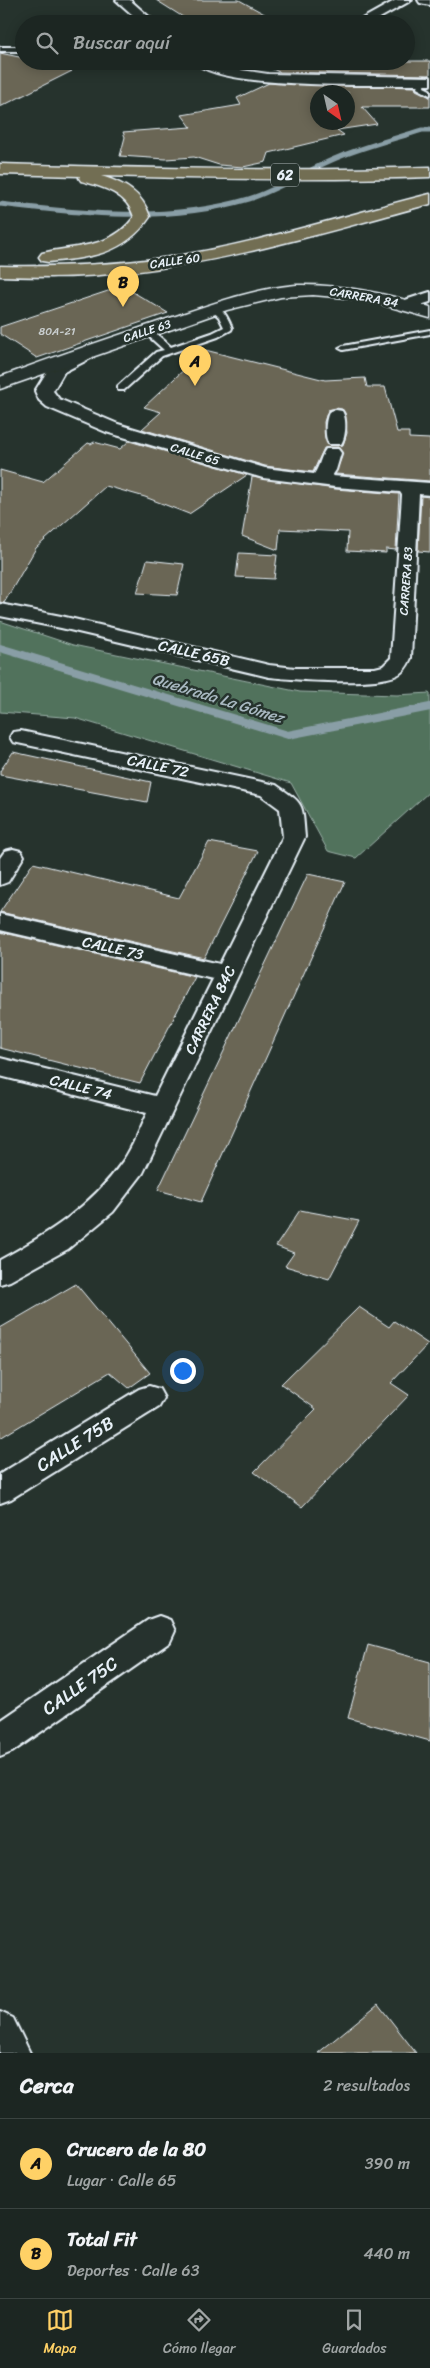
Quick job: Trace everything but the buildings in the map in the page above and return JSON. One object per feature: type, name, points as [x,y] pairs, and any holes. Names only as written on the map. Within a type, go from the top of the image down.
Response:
[{"type":"highway","name":"62","points":[[3,168],[338,175],[430,172]]},
{"type":"highway","points":[[3,168],[90,179],[122,190],[133,198],[140,208],[142,217],[129,234],[116,242],[79,254],[26,259]]},
{"type":"highway","points":[[0,256],[66,262],[116,261],[258,245],[430,199]]},
{"type":"highway","name":"CALLE 60","points":[[0,271],[72,272],[107,270],[177,262],[258,245]]},
{"type":"main road","name":"CARRERA 84","points":[[296,290],[351,293],[405,305],[430,313]]},
{"type":"main road","name":"CALLE 63","points":[[0,383],[214,309],[260,295],[296,290]]},
{"type":"street","points":[[122,0],[140,15]]},
{"type":"street","points":[[377,15],[406,0]]},
{"type":"street","points":[[424,0],[430,1]]},
{"type":"street","points":[[234,70],[268,78],[426,80]]},
{"type":"street","points":[[405,305],[430,297]]},
{"type":"street","name":"CALLE 65","points":[[98,348],[57,369],[44,391],[48,399],[112,428],[214,460],[263,473],[319,480],[430,489]]},
{"type":"street","points":[[319,480],[327,470],[334,447],[336,415]]},
{"type":"street","name":"CARRERA 83","points":[[390,671],[398,665],[401,658],[411,495],[407,488]]},
{"type":"street","name":"CALLE 65B","points":[[0,610],[60,622],[269,671],[295,674],[375,674],[390,671]]},
{"type":"street","name":"CALLE 72","points":[[21,738],[268,790],[290,806]]},
{"type":"street","name":"CARRERA 84C","points":[[0,1273],[58,1241],[103,1205],[134,1166],[294,838],[290,806]]},
{"type":"street","points":[[0,877],[13,856]]},
{"type":"street","name":"CALLE 73","points":[[0,922],[227,974]]},
{"type":"street","name":"CALLE 74","points":[[0,1067],[162,1108]]},
{"type":"street","name":"CALLE 75B","points":[[0,1490],[149,1398]]},
{"type":"street","name":"CALLE 75C","points":[[0,1741],[159,1631]]},
{"type":"street","points":[[0,2032],[11,2053]]},
{"type":"lane","points":[[0,49],[15,49]]},
{"type":"lane","points":[[426,80],[420,88],[430,93]]},
{"type":"lane","points":[[121,388],[152,359],[168,349],[215,335],[228,328],[223,316],[214,309]]},
{"type":"lane","points":[[148,331],[168,349]]},
{"type":"lane","points":[[343,348],[430,332]]},
{"type":"green space","points":[[0,621],[73,645],[300,692],[397,695],[430,693],[430,791],[356,858],[328,851],[291,783],[75,718],[0,712]]},
{"type":"waterway","points":[[0,204],[63,211],[125,214],[157,214],[218,207],[261,195],[349,153],[422,130],[430,130]]},
{"type":"waterway","name":"Quebrada La Gómez","points":[[0,648],[288,735],[430,707]]},
{"type":"place","name":"Total Fit","points":[[123,307]]},
{"type":"place","name":"Crucero de la 80","points":[[195,386]]}]
